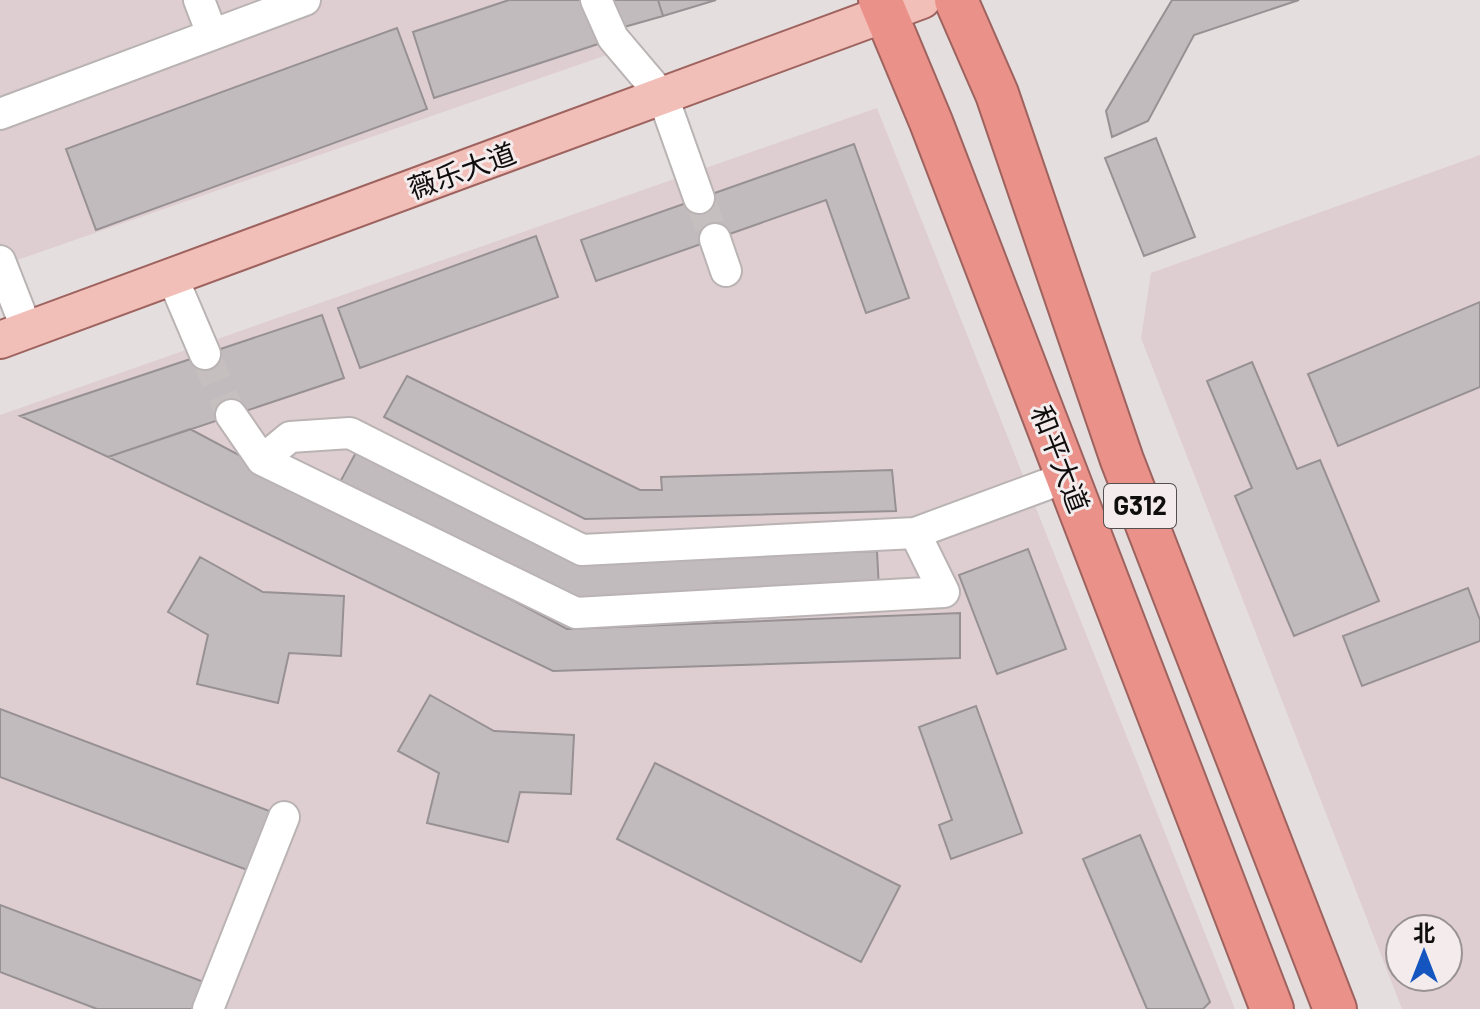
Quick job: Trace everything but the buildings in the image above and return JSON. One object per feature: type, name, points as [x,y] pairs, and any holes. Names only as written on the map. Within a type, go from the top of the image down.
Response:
[{"type":"highway","name":"和平大道","points":[[956,0],[997,94],[1122,460],[1335,1009]]},
{"type":"highway","name":"和平大道","points":[[896,5],[1067,477],[1272,1009]]},
{"type":"main road","name":"薇乐大道","points":[[14,335],[663,97],[896,5]]},
{"type":"street","points":[[199,0],[212,34]]},
{"type":"street","points":[[0,114],[305,0]]},
{"type":"street","points":[[596,0],[613,38],[663,97],[699,198]]},
{"type":"street","points":[[715,239],[726,271]]},
{"type":"street","points":[[0,261],[14,335]]},
{"type":"street","points":[[173,279],[205,354]]},
{"type":"street","points":[[231,415],[262,460],[576,613],[944,592],[915,533]]},
{"type":"street","points":[[262,460],[290,437],[350,433],[582,550],[915,533],[1067,477]]},
{"type":"street","points":[[208,1009],[284,817]]},
{"type":"shaded area","points":[[0,0],[596,0],[627,48],[0,266]]},
{"type":"shaded area","points":[[877,108],[1235,1009],[0,1009],[0,415]]},
{"type":"shaded area","points":[[1480,155],[1480,1009],[1402,1009],[1396,993],[1464,993],[1464,913],[1384,913],[1384,963],[1141,338],[1151,273]]},
{"type":"tunnel","points":[[699,198],[715,239]]},
{"type":"tunnel","points":[[205,354],[231,415]]}]
